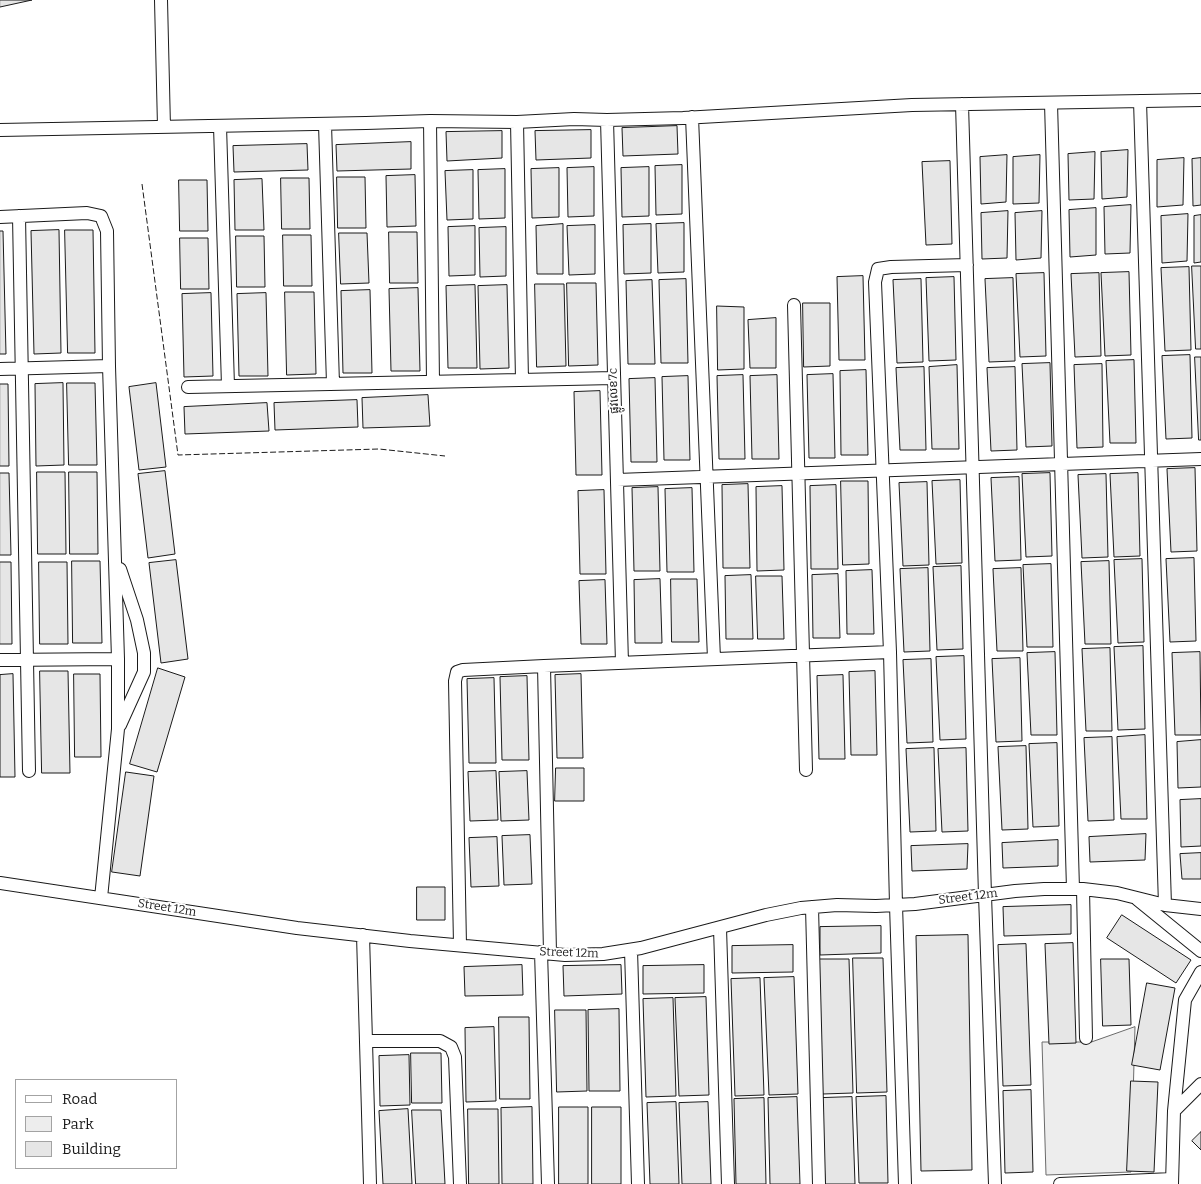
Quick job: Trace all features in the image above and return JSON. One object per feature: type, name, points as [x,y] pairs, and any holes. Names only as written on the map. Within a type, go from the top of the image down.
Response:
[{"type":"street","points":[[161,0],[164,127]]},
{"type":"street","points":[[0,130],[430,121],[606,120],[912,105],[1201,100]]},
{"type":"street","points":[[1140,101],[1165,905]]},
{"type":"street","points":[[1051,103],[1062,464],[1078,889],[1086,1038]]},
{"type":"street","points":[[962,104],[995,1184]]},
{"type":"street","points":[[692,117],[714,659]]},
{"type":"street","name":"ផ្លូវលេខ7c","points":[[606,120],[622,662]]},
{"type":"street","points":[[430,121],[433,382]]},
{"type":"street","points":[[516,122],[522,380]]},
{"type":"street","points":[[325,124],[332,384]]},
{"type":"street","points":[[220,126],[228,386]]},
{"type":"street","points":[[0,216],[87,213],[101,216],[107,231],[109,366],[116,556],[118,730],[101,898]]},
{"type":"street","points":[[19,216],[29,771]]},
{"type":"street","points":[[905,1184],[890,652],[875,282],[878,269],[967,266]]},
{"type":"street","points":[[794,305],[806,770]]},
{"type":"street","points":[[0,369],[109,366]]},
{"type":"street","points":[[188,387],[614,378]]},
{"type":"street","points":[[616,480],[1201,459]]},
{"type":"street","points":[[116,556],[137,620],[144,653],[144,672],[118,730]]},
{"type":"street","points":[[460,945],[455,681],[457,672],[463,670],[622,662],[890,652]]},
{"type":"street","points":[[0,660],[118,659]]},
{"type":"street","points":[[544,666],[548,1184]]},
{"type":"street","name":"Street 12m","points":[[0,882],[298,928],[565,955],[603,954],[632,950],[766,915],[801,908],[837,905],[915,904],[1015,891],[1078,889],[1117,893],[1165,905],[1201,909]]},
{"type":"street","points":[[1135,897],[1201,951]]},
{"type":"street","points":[[812,907],[819,1184]]},
{"type":"street","points":[[720,928],[728,1184]]},
{"type":"street","points":[[362,935],[370,1184]]},
{"type":"street","points":[[632,950],[638,1184]]},
{"type":"street","points":[[1060,1184],[1172,1182],[1174,1112],[1185,1000],[1201,972]]},
{"type":"street","points":[[366,1041],[440,1041],[451,1047],[454,1058],[460,1184]]},
{"type":"street","points":[[1174,1112],[1201,1084]]},
{"type":"green space","points":[[1135,1027],[1131,1172],[1046,1175],[1042,1042],[1091,1042]]},
{"type":"building","points":[[0,0],[32,0],[0,7]]},
{"type":"building","points":[[677,126],[678,154],[623,156],[622,128]]},
{"type":"building","points":[[591,130],[591,158],[536,160],[535,131]]},
{"type":"building","points":[[502,131],[502,158],[447,161],[446,132]]},
{"type":"building","points":[[411,142],[411,169],[337,171],[336,145]]},
{"type":"building","points":[[307,144],[308,170],[234,172],[233,146]]},
{"type":"building","points":[[1128,150],[1127,197],[1102,199],[1101,152]]},
{"type":"building","points":[[1095,152],[1094,199],[1069,200],[1068,154]]},
{"type":"building","points":[[1007,155],[1006,202],[981,204],[980,157]]},
{"type":"building","points":[[1040,155],[1039,203],[1013,204],[1013,157]]},
{"type":"building","points":[[1184,158],[1183,205],[1157,207],[1157,160]]},
{"type":"building","points":[[1201,158],[1201,205],[1193,206],[1192,159]]},
{"type":"building","points":[[950,161],[952,244],[926,245],[922,162]]},
{"type":"building","points":[[682,165],[682,214],[656,215],[655,166]]},
{"type":"building","points":[[594,167],[594,216],[568,217],[567,168]]},
{"type":"building","points":[[649,167],[649,216],[622,217],[621,168]]},
{"type":"building","points":[[559,168],[559,217],[532,218],[531,169]]},
{"type":"building","points":[[505,169],[505,218],[479,219],[478,170]]},
{"type":"building","points":[[473,170],[473,219],[447,220],[445,171]]},
{"type":"building","points":[[415,175],[416,226],[387,227],[386,176]]},
{"type":"building","points":[[337,177],[365,177],[366,228],[338,228]]},
{"type":"building","points":[[281,178],[309,178],[310,229],[282,229]]},
{"type":"building","points":[[262,179],[264,230],[235,230],[234,180]]},
{"type":"building","points":[[179,180],[207,180],[208,231],[180,231]]},
{"type":"building","points":[[1131,205],[1130,253],[1105,254],[1104,207]]},
{"type":"building","points":[[1096,208],[1096,255],[1070,257],[1069,210]]},
{"type":"building","points":[[1008,211],[1007,258],[982,259],[981,213]]},
{"type":"building","points":[[1042,211],[1041,258],[1016,260],[1015,213]]},
{"type":"building","points":[[1188,214],[1187,261],[1162,263],[1161,216]]},
{"type":"building","points":[[1201,215],[1201,262],[1194,263],[1194,216]]},
{"type":"building","points":[[684,223],[684,272],[658,273],[656,224]]},
{"type":"building","points":[[563,224],[563,274],[537,274],[536,226]]},
{"type":"building","points":[[651,224],[651,273],[624,274],[623,225]]},
{"type":"building","points":[[595,225],[595,274],[569,275],[567,226]]},
{"type":"building","points":[[475,226],[475,275],[449,276],[448,227]]},
{"type":"building","points":[[506,227],[506,276],[480,277],[479,228]]},
{"type":"building","points":[[59,230],[61,353],[34,354],[31,231]]},
{"type":"building","points":[[65,230],[93,230],[95,353],[68,353]]},
{"type":"building","points":[[0,231],[3,231],[6,354],[0,354]]},
{"type":"building","points":[[389,232],[417,232],[418,283],[390,283]]},
{"type":"building","points":[[339,233],[367,233],[369,283],[341,284]]},
{"type":"building","points":[[283,235],[311,235],[312,286],[284,286]]},
{"type":"building","points":[[236,236],[264,236],[265,287],[237,287]]},
{"type":"building","points":[[180,238],[208,238],[209,289],[181,289]]},
{"type":"building","points":[[1192,266],[1201,266],[1201,349],[1196,349]]},
{"type":"building","points":[[1189,267],[1191,350],[1165,351],[1161,268]]},
{"type":"building","points":[[1129,272],[1131,355],[1105,356],[1101,273]]},
{"type":"building","points":[[1044,273],[1046,356],[1020,357],[1016,274]]},
{"type":"building","points":[[1099,273],[1101,356],[1075,357],[1071,274]]},
{"type":"building","points":[[863,276],[865,360],[839,360],[837,277]]},
{"type":"building","points":[[954,277],[956,360],[929,361],[926,278]]},
{"type":"building","points":[[1013,278],[1015,361],[989,362],[985,279]]},
{"type":"building","points":[[686,279],[688,363],[661,363],[659,280]]},
{"type":"building","points":[[921,279],[923,362],[897,363],[893,280]]},
{"type":"building","points":[[652,280],[655,364],[628,364],[626,281]]},
{"type":"building","points":[[567,283],[596,283],[598,365],[569,366]]},
{"type":"building","points":[[535,284],[564,284],[566,366],[537,367]]},
{"type":"building","points":[[475,285],[477,368],[448,368],[446,286]]},
{"type":"building","points":[[507,285],[509,368],[480,369],[478,286]]},
{"type":"building","points":[[418,288],[420,371],[391,371],[389,289]]},
{"type":"building","points":[[370,290],[372,373],[343,373],[341,291]]},
{"type":"building","points":[[285,292],[314,292],[316,374],[287,375]]},
{"type":"building","points":[[211,293],[213,376],[184,377],[182,294]]},
{"type":"building","points":[[266,293],[268,376],[239,376],[237,294]]},
{"type":"building","points":[[803,303],[830,303],[830,366],[804,367]]},
{"type":"building","points":[[717,306],[744,307],[744,369],[718,370]]},
{"type":"building","points":[[776,318],[776,368],[750,368],[748,320]]},
{"type":"building","points":[[1190,355],[1192,438],[1166,439],[1162,356]]},
{"type":"building","points":[[1195,357],[1201,357],[1201,440],[1199,440]]},
{"type":"building","points":[[1134,360],[1136,443],[1110,443],[1106,361]]},
{"type":"building","points":[[1050,363],[1052,446],[1026,447],[1022,364]]},
{"type":"building","points":[[1102,364],[1103,447],[1077,448],[1074,365]]},
{"type":"building","points":[[957,365],[959,449],[932,449],[929,367]]},
{"type":"building","points":[[924,367],[926,450],[900,450],[896,368]]},
{"type":"building","points":[[1015,367],[1017,450],[991,451],[987,368]]},
{"type":"building","points":[[866,370],[868,455],[841,455],[840,371]]},
{"type":"building","points":[[833,374],[835,458],[809,458],[807,375]]},
{"type":"building","points":[[743,375],[745,459],[719,459],[717,376]]},
{"type":"building","points":[[777,375],[779,459],[752,459],[750,376]]},
{"type":"building","points":[[688,376],[690,460],[664,460],[662,377]]},
{"type":"building","points":[[655,378],[657,462],[631,462],[629,379]]},
{"type":"building","points":[[63,383],[64,465],[36,466],[35,384]]},
{"type":"building","points":[[67,383],[95,383],[97,465],[69,465]]},
{"type":"building","points":[[156,383],[166,467],[139,470],[129,387]]},
{"type":"building","points":[[0,384],[8,384],[9,466],[0,466]]},
{"type":"building","points":[[600,391],[602,475],[576,475],[574,392]]},
{"type":"building","points":[[428,395],[430,426],[363,428],[362,398]]},
{"type":"building","points":[[357,400],[358,427],[275,430],[274,403]]},
{"type":"building","points":[[267,403],[269,431],[185,434],[184,407]]},
{"type":"building","points":[[1195,468],[1197,551],[1171,552],[1167,469]]},
{"type":"building","points":[[165,471],[175,554],[148,558],[138,474]]},
{"type":"building","points":[[37,472],[65,472],[66,554],[38,554]]},
{"type":"building","points":[[69,472],[97,472],[98,554],[70,554]]},
{"type":"building","points":[[0,473],[9,473],[11,555],[0,555]]},
{"type":"building","points":[[1050,473],[1052,556],[1026,557],[1022,474]]},
{"type":"building","points":[[1138,473],[1140,556],[1114,557],[1110,474]]},
{"type":"building","points":[[1106,474],[1108,557],[1082,558],[1078,475]]},
{"type":"building","points":[[1019,477],[1021,560],[995,561],[991,478]]},
{"type":"building","points":[[960,480],[962,563],[936,564],[932,481]]},
{"type":"building","points":[[841,481],[868,481],[869,564],[843,565]]},
{"type":"building","points":[[927,482],[929,565],[903,566],[899,483]]},
{"type":"building","points":[[748,484],[750,568],[723,568],[722,485]]},
{"type":"building","points":[[836,485],[838,569],[811,569],[810,486]]},
{"type":"building","points":[[782,486],[784,570],[757,571],[756,487]]},
{"type":"building","points":[[658,487],[660,571],[634,571],[632,488]]},
{"type":"building","points":[[692,488],[694,572],[667,572],[665,489]]},
{"type":"building","points":[[604,490],[606,574],[580,574],[578,491]]},
{"type":"building","points":[[1194,558],[1196,641],[1170,642],[1166,559]]},
{"type":"building","points":[[1142,559],[1144,642],[1118,643],[1114,560]]},
{"type":"building","points":[[176,560],[188,659],[161,663],[149,563]]},
{"type":"building","points":[[72,561],[100,561],[102,643],[73,643]]},
{"type":"building","points":[[1109,561],[1111,644],[1085,644],[1081,562]]},
{"type":"building","points":[[0,562],[11,562],[12,644],[0,644]]},
{"type":"building","points":[[39,562],[67,562],[68,644],[40,644]]},
{"type":"building","points":[[1051,564],[1053,647],[1027,647],[1023,565]]},
{"type":"building","points":[[961,566],[963,649],[937,650],[933,567]]},
{"type":"building","points":[[928,568],[930,651],[904,652],[900,569]]},
{"type":"building","points":[[1021,568],[1023,651],[997,651],[993,569]]},
{"type":"building","points":[[872,570],[874,634],[847,634],[846,571]]},
{"type":"building","points":[[838,574],[840,638],[813,638],[812,575]]},
{"type":"building","points":[[751,575],[753,639],[726,639],[725,576]]},
{"type":"building","points":[[756,576],[782,576],[784,639],[758,639]]},
{"type":"building","points":[[660,579],[662,643],[635,643],[634,580]]},
{"type":"building","points":[[671,579],[697,579],[699,642],[672,642]]},
{"type":"building","points":[[605,580],[607,644],[581,644],[579,581]]},
{"type":"building","points":[[1143,646],[1145,729],[1118,730],[1114,647]]},
{"type":"building","points":[[1110,648],[1112,731],[1086,731],[1082,649]]},
{"type":"building","points":[[1055,652],[1057,735],[1031,735],[1027,653]]},
{"type":"building","points":[[1200,652],[1201,735],[1175,735],[1172,653]]},
{"type":"building","points":[[964,656],[966,739],[940,740],[936,657]]},
{"type":"building","points":[[1020,658],[1022,741],[996,742],[992,659]]},
{"type":"building","points":[[931,659],[933,742],[907,743],[903,660]]},
{"type":"building","points":[[158,668],[185,677],[157,772],[130,764]]},
{"type":"building","points":[[40,671],[68,671],[70,773],[42,773]]},
{"type":"building","points":[[875,671],[877,755],[851,755],[849,672]]},
{"type":"building","points":[[13,674],[15,777],[0,777],[0,675]]},
{"type":"building","points":[[74,674],[100,674],[101,757],[75,757]]},
{"type":"building","points":[[581,674],[583,758],[557,758],[555,675]]},
{"type":"building","points":[[843,675],[845,759],[819,759],[817,676]]},
{"type":"building","points":[[527,676],[529,760],[502,760],[500,677]]},
{"type":"building","points":[[494,678],[496,763],[469,763],[467,679]]},
{"type":"building","points":[[1145,735],[1147,819],[1121,819],[1117,737]]},
{"type":"building","points":[[1112,737],[1114,820],[1088,821],[1084,738]]},
{"type":"building","points":[[1201,740],[1201,787],[1178,788],[1177,742]]},
{"type":"building","points":[[1057,743],[1059,826],[1033,827],[1029,744]]},
{"type":"building","points":[[1026,746],[1028,829],[1002,830],[998,747]]},
{"type":"building","points":[[934,748],[936,831],[910,832],[906,749]]},
{"type":"building","points":[[966,748],[968,831],[942,832],[938,749]]},
{"type":"building","points":[[556,768],[584,768],[584,801],[555,801]]},
{"type":"building","points":[[496,771],[498,820],[470,821],[468,772]]},
{"type":"building","points":[[527,771],[529,820],[501,821],[499,772]]},
{"type":"building","points":[[126,772],[154,776],[140,876],[112,872]]},
{"type":"building","points":[[1201,799],[1201,846],[1181,847],[1180,800]]},
{"type":"building","points":[[1146,834],[1145,860],[1090,862],[1089,837]]},
{"type":"building","points":[[530,835],[532,884],[504,885],[502,836]]},
{"type":"building","points":[[497,837],[499,886],[471,887],[469,838]]},
{"type":"building","points":[[1058,840],[1058,866],[1003,868],[1002,843]]},
{"type":"building","points":[[968,844],[967,869],[912,871],[911,846]]},
{"type":"building","points":[[1201,853],[1201,879],[1182,879],[1180,854]]},
{"type":"building","points":[[417,887],[445,887],[445,920],[417,920]]},
{"type":"building","points":[[1071,905],[1071,934],[1004,936],[1003,907]]},
{"type":"building","points":[[1122,915],[1191,960],[1176,983],[1107,938]]},
{"type":"building","points":[[881,926],[881,953],[820,955],[820,927]]},
{"type":"building","points":[[968,935],[972,1170],[921,1171],[916,936]]},
{"type":"building","points":[[1073,943],[1076,1043],[1049,1044],[1045,944]]},
{"type":"building","points":[[1026,944],[1031,1085],[1003,1086],[998,945]]},
{"type":"building","points":[[793,945],[793,972],[732,973],[732,946]]},
{"type":"building","points":[[853,958],[883,958],[887,1092],[857,1093]]},
{"type":"building","points":[[819,959],[849,959],[853,1093],[823,1094]]},
{"type":"building","points":[[1101,959],[1129,959],[1131,1025],[1103,1026]]},
{"type":"building","points":[[522,965],[523,995],[465,996],[464,967]]},
{"type":"building","points":[[621,965],[622,994],[564,996],[563,966]]},
{"type":"building","points":[[704,965],[704,993],[643,994],[643,966]]},
{"type":"building","points":[[794,977],[798,1094],[769,1095],[764,978]]},
{"type":"building","points":[[760,978],[764,1095],[735,1096],[731,979]]},
{"type":"building","points":[[1147,983],[1175,988],[1160,1070],[1132,1065]]},
{"type":"building","points":[[706,997],[709,1095],[679,1096],[675,998]]},
{"type":"building","points":[[673,998],[676,1096],[646,1097],[643,999]]},
{"type":"building","points":[[619,1009],[620,1091],[589,1091],[588,1010]]},
{"type":"building","points":[[555,1010],[586,1010],[587,1091],[557,1092]]},
{"type":"building","points":[[499,1017],[529,1017],[530,1099],[500,1099]]},
{"type":"building","points":[[494,1027],[496,1101],[466,1102],[465,1028]]},
{"type":"building","points":[[411,1053],[441,1053],[442,1103],[412,1103]]},
{"type":"building","points":[[409,1055],[410,1105],[380,1106],[379,1056]]},
{"type":"building","points":[[1131,1081],[1158,1082],[1154,1172],[1127,1171]]},
{"type":"building","points":[[1031,1090],[1033,1172],[1005,1173],[1003,1091]]},
{"type":"building","points":[[886,1096],[888,1183],[859,1183],[856,1097]]},
{"type":"building","points":[[797,1097],[800,1184],[770,1184],[768,1098]]},
{"type":"building","points":[[852,1097],[855,1184],[825,1184],[822,1098]]},
{"type":"building","points":[[764,1098],[766,1184],[736,1184],[734,1099]]},
{"type":"building","points":[[676,1102],[679,1184],[650,1184],[647,1103]]},
{"type":"building","points":[[708,1102],[711,1184],[682,1184],[679,1103]]},
{"type":"building","points":[[532,1107],[533,1184],[502,1184],[501,1108]]},
{"type":"building","points":[[559,1107],[588,1107],[588,1184],[559,1184]]},
{"type":"building","points":[[592,1107],[621,1107],[621,1184],[592,1184]]},
{"type":"building","points":[[408,1109],[412,1184],[383,1184],[379,1111]]},
{"type":"building","points":[[468,1109],[498,1109],[499,1184],[469,1184]]},
{"type":"building","points":[[412,1110],[441,1110],[445,1184],[416,1184]]},
{"type":"building","points":[[1201,1132],[1201,1150],[1192,1141]]},
{"type":"fence","points":[[142,184],[178,455],[379,449],[445,456]]}]
